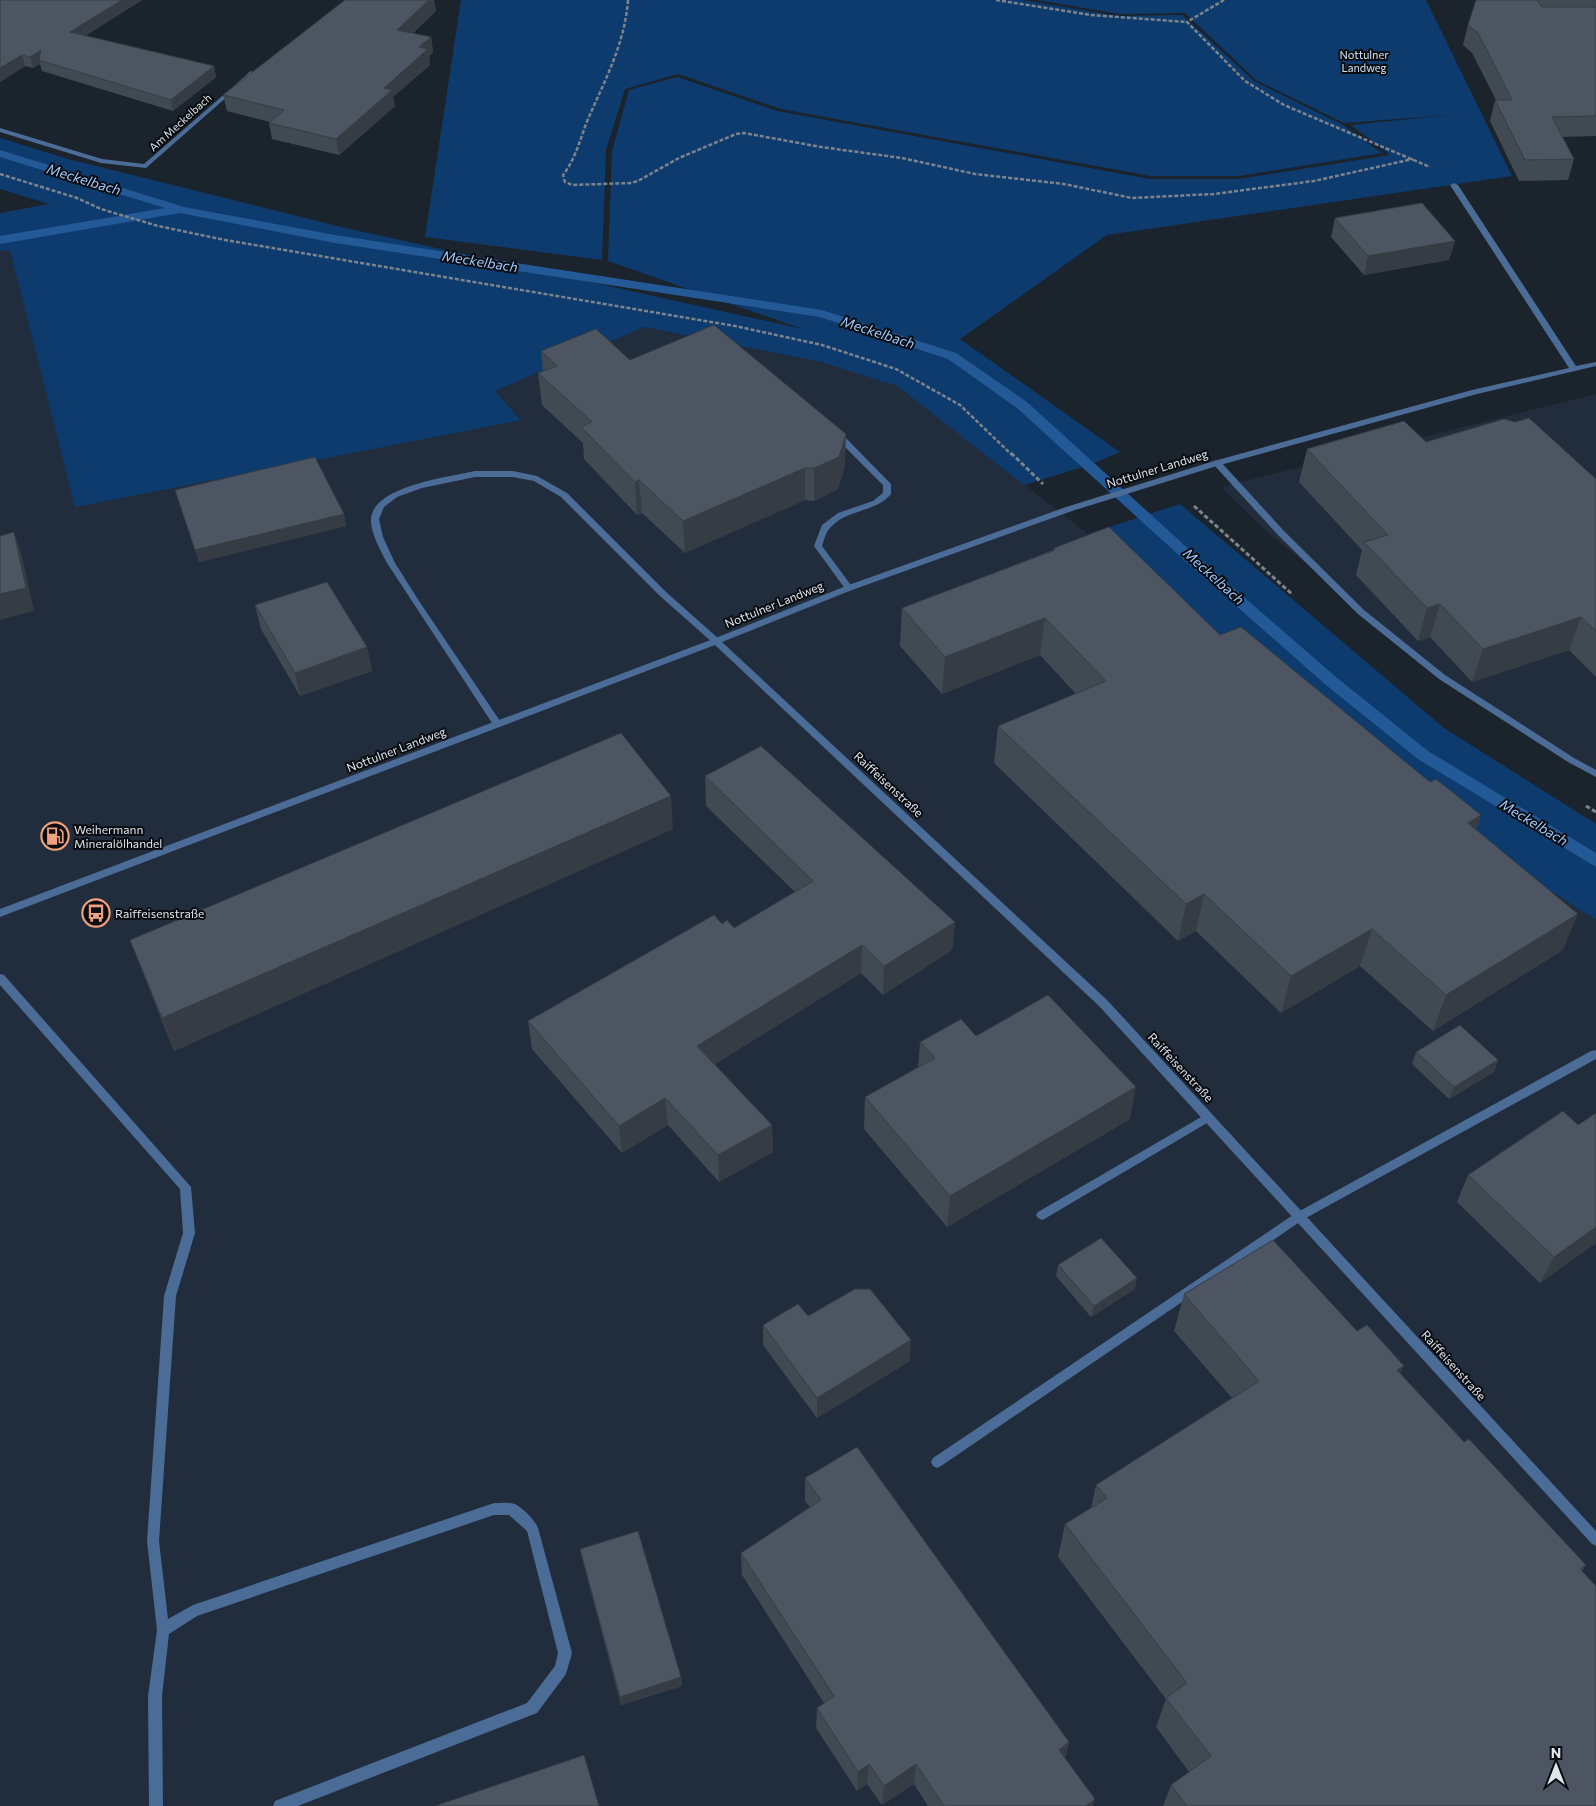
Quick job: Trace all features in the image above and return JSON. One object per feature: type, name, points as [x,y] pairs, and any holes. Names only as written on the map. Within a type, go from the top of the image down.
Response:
[{"type":"street","name":"Am Meckelbach","points":[[0,130],[101,161],[146,166],[251,73]]},
{"type":"street","points":[[1454,185],[1574,369]]},
{"type":"street","name":"Nottulner Landweg","points":[[0,912],[716,641],[849,588],[1069,509],[1217,463],[1475,392],[1596,364]]},
{"type":"street","points":[[833,430],[887,484],[887,494],[876,503],[841,514],[825,527],[818,546],[849,588]]},
{"type":"street","points":[[1217,463],[1281,533],[1361,612],[1442,676],[1571,760],[1596,774]]},
{"type":"street","name":"Raiffeisenstraße","points":[[497,724],[416,604],[378,536],[375,519],[380,506],[394,495],[420,486],[475,474],[513,474],[537,479],[564,495],[663,594],[716,641],[1104,1003],[1596,1540]]},
{"type":"street","points":[[0,978],[185,1187],[189,1233],[170,1296],[153,1541],[163,1630],[158,1656],[153,1708],[156,1806]]},
{"type":"street","points":[[937,1462],[1300,1216],[1595,1054]]},
{"type":"street","points":[[1042,1215],[1208,1117]]},
{"type":"street","points":[[163,1630],[193,1611],[494,1510],[512,1510],[532,1528],[565,1653],[561,1670],[532,1708],[280,1806]]},
{"type":"path","points":[[628,0],[628,16],[606,82],[587,123],[574,161],[563,175],[565,182],[572,185],[631,183],[638,181],[679,158],[744,133],[821,147],[902,158],[975,174],[1064,184],[1132,198],[1214,194],[1314,181],[1413,159]]},
{"type":"path","points":[[996,0],[1040,10],[1104,18],[1188,22],[1224,0]]},
{"type":"path","points":[[1188,22],[1201,38],[1246,81],[1284,105],[1413,159],[1432,168],[1454,185]]},
{"type":"path","points":[[0,174],[77,198],[101,209],[158,226],[322,258],[735,326],[822,345],[896,369],[960,404],[1069,509]]},
{"type":"shaded area","points":[[10,249],[521,419],[495,391],[644,327],[821,362],[897,386],[1088,534],[1355,764],[1596,920],[1596,1806],[0,1806],[0,251]]},
{"type":"shaded area","points":[[1596,394],[1596,776],[1482,706],[1267,532],[1221,487]]},
{"type":"green space","points":[[461,0],[1022,0],[1118,16],[1182,15],[1254,81],[1343,125],[1382,153],[1239,176],[1151,176],[781,109],[678,74],[625,89],[606,150],[602,260],[425,237]]},
{"type":"green space","points":[[1037,0],[1426,0],[1512,176],[1107,235],[960,339],[1120,452],[1092,464],[1024,485],[897,386],[821,362],[644,327],[495,391],[521,420],[75,507],[10,250],[0,251],[0,213],[49,204],[0,189],[0,138],[68,159],[337,226],[803,329],[608,261],[612,151],[629,90],[677,77],[777,111],[1150,179],[1239,179],[1390,155],[1351,125],[1450,115],[1344,123],[1256,80],[1185,13],[1120,14]]},
{"type":"green space","points":[[1180,504],[1444,728],[1596,824],[1596,920],[1355,765],[1088,534]]},
{"type":"building","points":[[0,0],[122,0],[70,32],[214,66],[171,100],[39,60],[41,50],[30,57],[22,55],[0,68]]},
{"type":"building","points":[[345,0],[429,0],[397,30],[431,37],[419,47],[428,49],[384,88],[392,90],[336,139],[269,123],[284,110],[223,95]]},
{"type":"building","points":[[1476,0],[1537,0],[1542,7],[1596,7],[1596,116],[1552,117],[1574,159],[1525,160],[1495,100],[1512,100],[1478,33],[1468,25]]},
{"type":"building","points":[[1422,203],[1455,241],[1368,256],[1335,218]]},
{"type":"building","points":[[714,325],[846,434],[839,457],[814,468],[805,468],[683,521],[639,480],[635,482],[581,427],[592,422],[538,373],[557,366],[541,351],[596,329],[630,360]]},
{"type":"building","points":[[1529,418],[1596,479],[1596,631],[1581,617],[1483,649],[1440,604],[1427,608],[1364,542],[1388,535],[1307,449],[1404,421],[1426,442],[1504,419],[1515,422]]},
{"type":"building","points":[[315,457],[344,514],[195,550],[175,490]]},
{"type":"building","points":[[1109,527],[1220,635],[1241,627],[1430,782],[1436,779],[1481,815],[1468,823],[1578,914],[1446,995],[1372,929],[1291,976],[1204,894],[1186,904],[998,726],[1106,681],[1045,618],[945,657],[902,608],[1055,550],[1054,548]]},
{"type":"building","points":[[14,532],[26,588],[0,594],[0,536]]},
{"type":"building","points":[[327,582],[367,647],[295,673],[255,605]]},
{"type":"building","points":[[621,733],[671,796],[162,1018],[130,940]]},
{"type":"building","points":[[761,746],[955,922],[884,966],[862,945],[697,1046],[772,1125],[718,1155],[665,1098],[619,1126],[528,1021],[714,915],[722,924],[727,920],[734,928],[813,881],[705,776]]},
{"type":"building","points":[[1048,995],[1136,1087],[950,1196],[865,1097],[935,1058],[920,1042],[961,1019],[976,1036]]},
{"type":"building","points":[[1460,1025],[1498,1060],[1454,1087],[1416,1052]]},
{"type":"building","points":[[1563,1111],[1578,1125],[1596,1113],[1596,1227],[1554,1257],[1468,1175]]},
{"type":"building","points":[[1101,1238],[1137,1278],[1094,1306],[1058,1265]]},
{"type":"building","points":[[1273,1240],[1357,1331],[1367,1325],[1404,1366],[1397,1370],[1464,1442],[1469,1439],[1586,1565],[1580,1569],[1596,1586],[1596,1806],[1187,1806],[1171,1785],[1211,1756],[1166,1698],[1187,1683],[1065,1524],[1107,1498],[1096,1485],[1259,1381],[1184,1294]]},
{"type":"building","points":[[855,1289],[870,1289],[911,1340],[817,1398],[763,1325],[798,1304],[808,1316]]},
{"type":"building","points":[[857,1447],[1069,1742],[1059,1750],[1095,1799],[1086,1806],[944,1806],[916,1764],[884,1786],[869,1764],[858,1772],[817,1708],[834,1696],[741,1553],[821,1500],[805,1478]]},
{"type":"building","points":[[638,1531],[681,1677],[620,1697],[580,1549]]},
{"type":"building","points":[[584,1755],[599,1806],[435,1806]]},
{"type":"waterway","name":"Meckelbach","points":[[0,153],[182,210],[335,239],[822,314],[952,356],[1022,405],[1187,555],[1331,681],[1423,755],[1596,861]]},
{"type":"waterway","points":[[0,240],[177,210]]},
{"type":"place","name":"Weihermann Mineralölhandel","points":[[55,836]]},
{"type":"place","name":"Raiffeisenstraße","points":[[96,913]]}]
